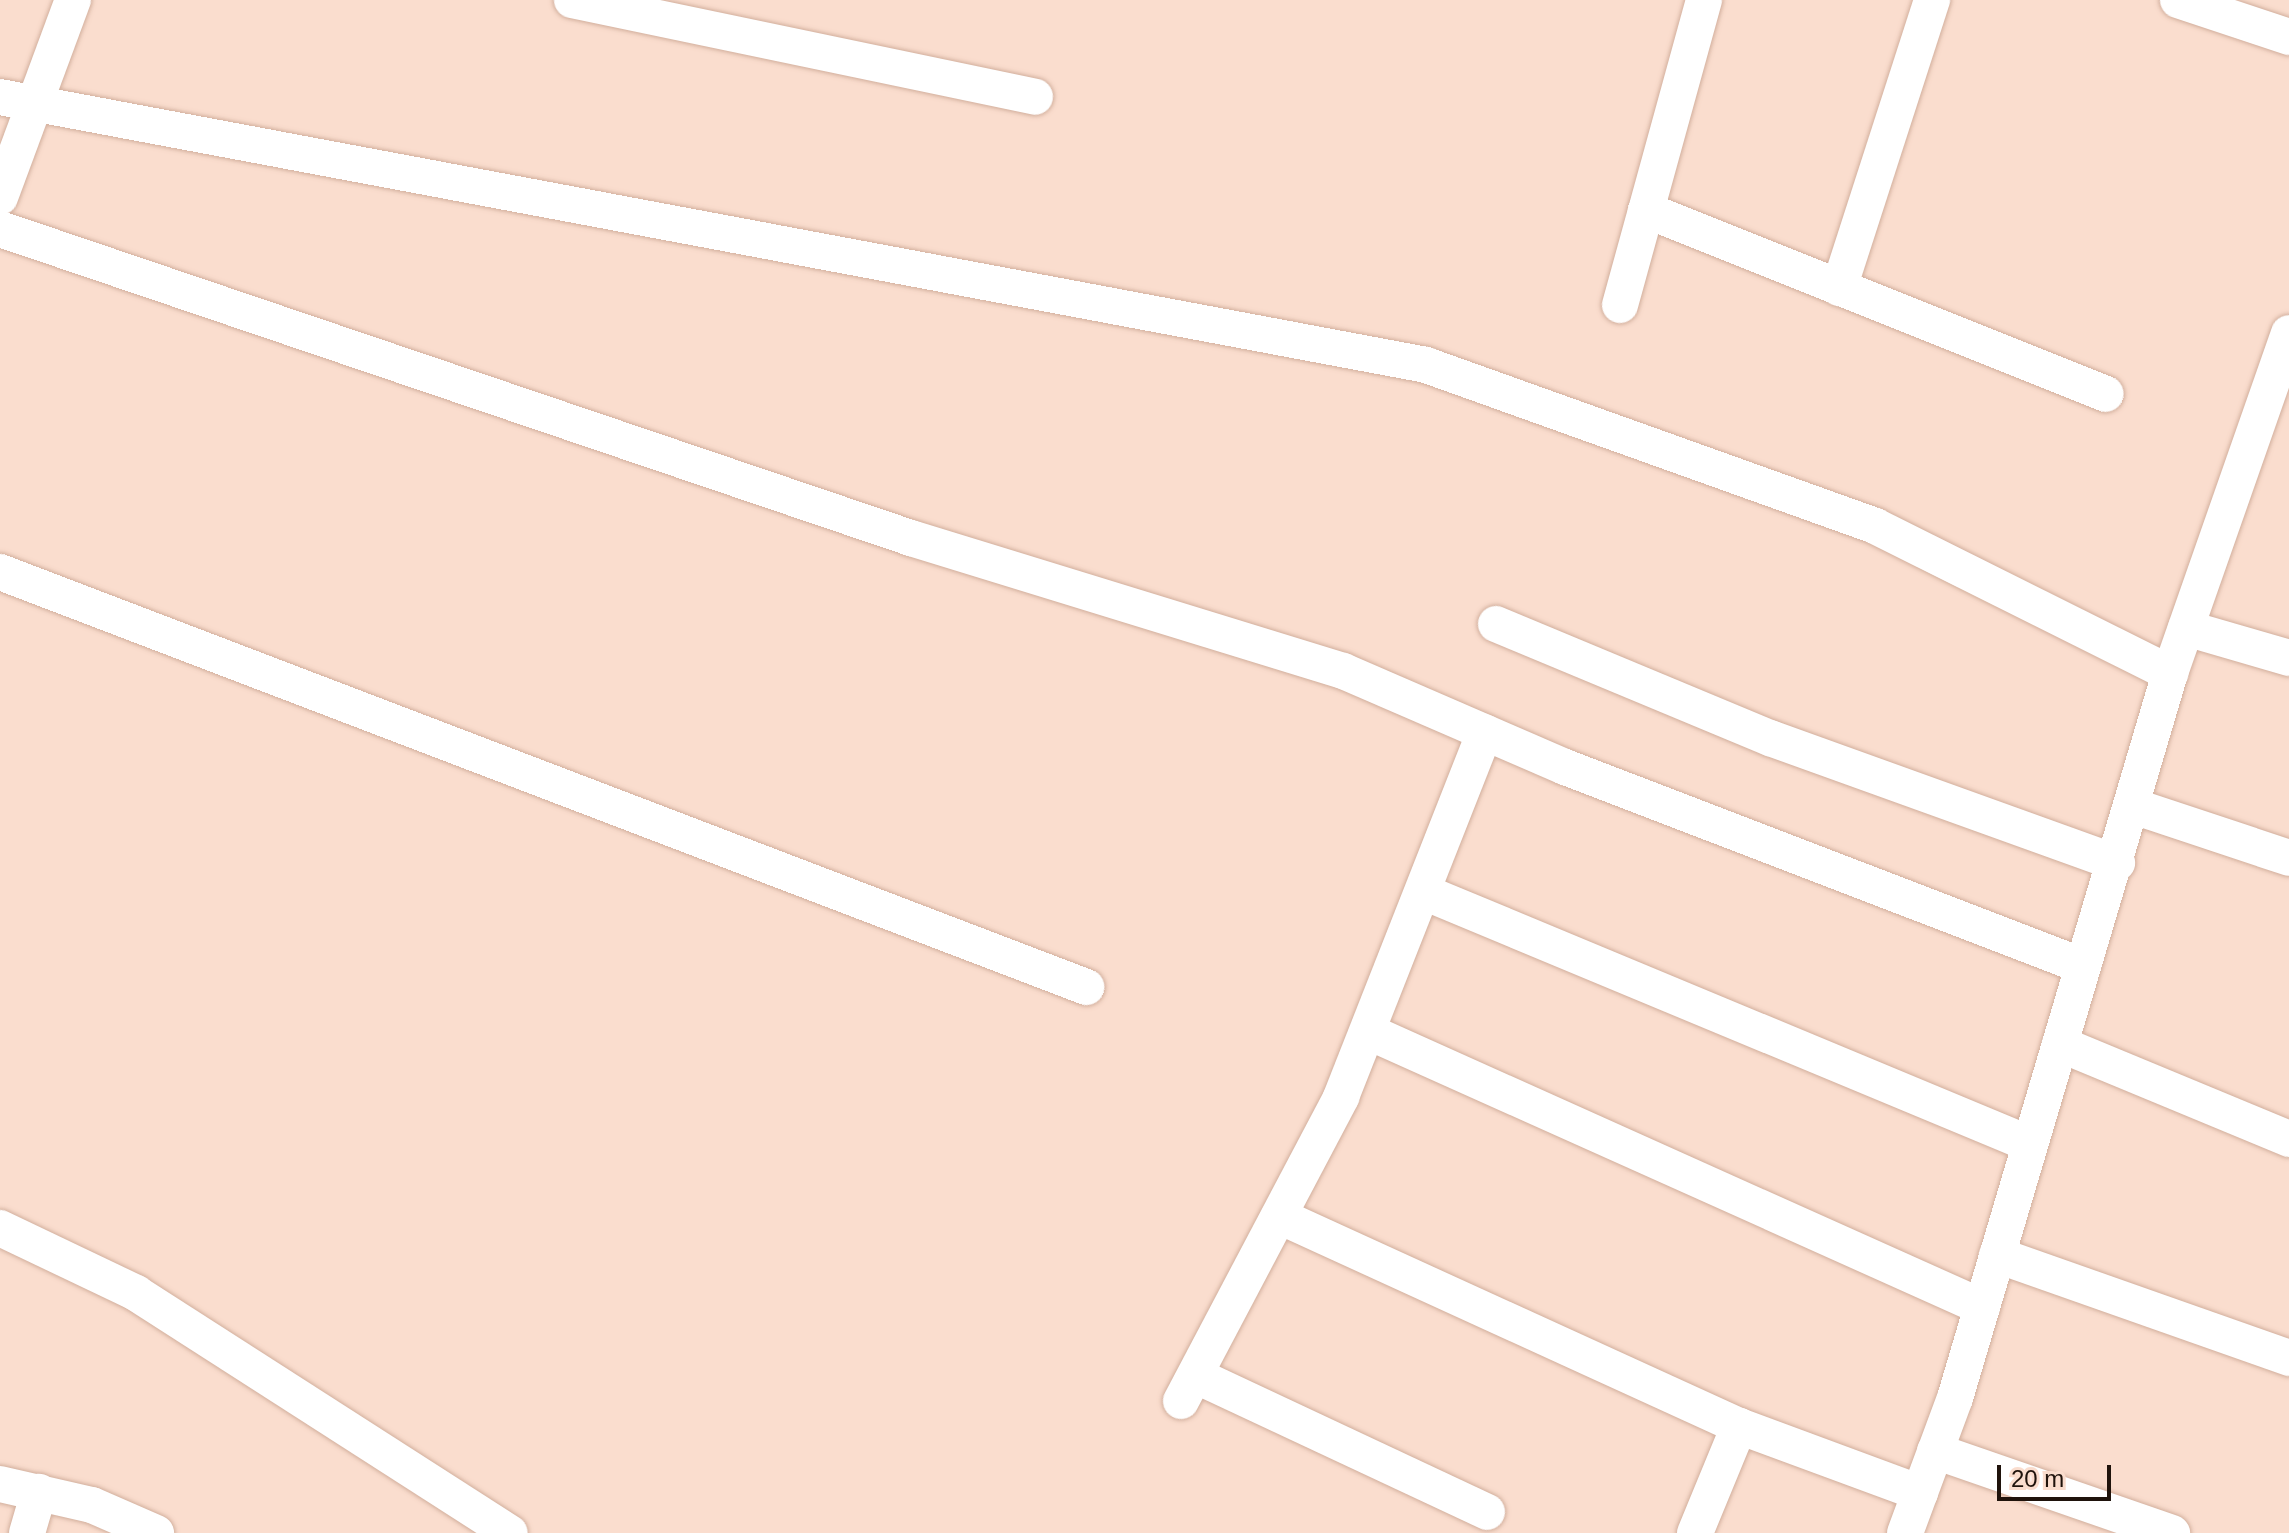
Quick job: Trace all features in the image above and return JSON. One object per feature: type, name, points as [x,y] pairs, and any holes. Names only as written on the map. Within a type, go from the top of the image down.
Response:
[{"type":"street","points":[[0,197],[16,102],[73,0]]},
{"type":"street","points":[[572,0],[1035,97]]},
{"type":"street","points":[[1620,305],[1704,0]]},
{"type":"street","points":[[1839,288],[1932,0]]},
{"type":"street","points":[[2178,0],[2289,37]]},
{"type":"street","points":[[16,102],[1426,365],[1875,526],[2170,673]]},
{"type":"street","points":[[1646,210],[2105,394]]},
{"type":"street","points":[[0,229],[911,538],[1343,671],[1485,732],[2083,966]]},
{"type":"street","points":[[1905,1533],[1982,1307],[2083,966],[2117,863],[2170,673],[2289,333]]},
{"type":"street","points":[[0,572],[1086,987]]},
{"type":"street","points":[[1496,624],[1770,738],[2117,863]]},
{"type":"street","points":[[2186,628],[2289,658]]},
{"type":"street","points":[[1485,732],[1426,893],[1369,1032],[1190,1389],[1487,1512]]},
{"type":"street","points":[[2133,806],[2289,858]]},
{"type":"street","points":[[1426,893],[2030,1144]]},
{"type":"street","points":[[1369,1032],[1982,1307]]},
{"type":"street","points":[[2060,1044],[2289,1139]]},
{"type":"street","points":[[1279,1216],[1739,1426],[1920,1493]]},
{"type":"street","points":[[0,1228],[136,1293],[510,1533]]},
{"type":"street","points":[[1997,1255],[2289,1358]]},
{"type":"street","points":[[1695,1533],[1739,1426]]},
{"type":"street","points":[[1935,1451],[2172,1533]]},
{"type":"street","points":[[0,1484],[39,1492],[156,1533]]},
{"type":"street","points":[[27,1533],[39,1492]]}]
